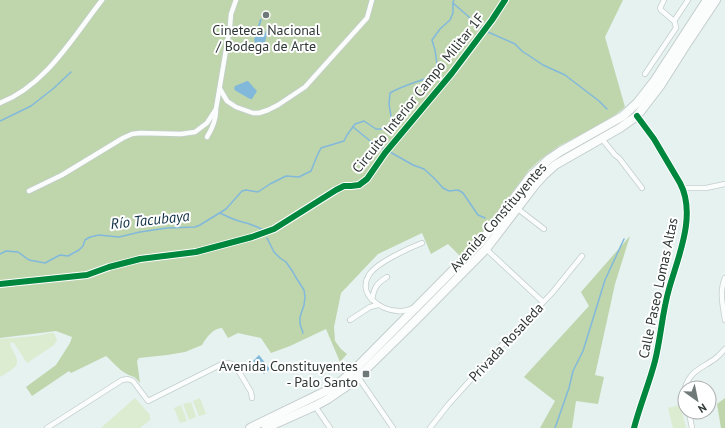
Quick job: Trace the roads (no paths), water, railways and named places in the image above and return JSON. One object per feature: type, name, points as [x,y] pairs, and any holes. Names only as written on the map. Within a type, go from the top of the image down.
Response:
[{"type":"highway","name":"Avenida Constituyentes","points":[[250,428],[320,394],[339,383],[364,361],[480,243],[530,177],[539,168],[561,151],[622,116],[637,103],[655,80],[707,0]]},
{"type":"highway","name":"Avenida Constituyentes","points":[[266,428],[315,406],[344,388],[358,377],[486,249],[535,186],[555,165],[602,139],[637,116],[660,86],[716,0]]},
{"type":"street","points":[[0,103],[28,88],[47,71],[102,0]]},
{"type":"street","points":[[207,137],[212,130],[216,118],[216,108],[231,14],[236,0]]},
{"type":"street","points":[[220,89],[227,101],[236,107],[253,113],[260,113],[278,106],[305,87],[367,18],[372,0]]},
{"type":"street","name":"Circuito Interior Campo Militar 1F","points":[[0,284],[87,275],[109,267],[140,259],[196,252],[252,237],[274,229],[344,186],[359,185],[367,179],[385,152],[452,73],[492,20],[505,0]]},
{"type":"street","points":[[645,74],[676,28],[674,21],[660,8],[664,0]]},
{"type":"street","points":[[674,21],[688,0]]},
{"type":"street","points":[[29,191],[62,175],[132,134],[181,134],[195,132],[207,123],[216,108]]},
{"type":"street","name":"Calle Paseo Lomas Altas","points":[[634,428],[655,360],[661,332],[663,313],[686,228],[687,206],[683,188],[654,139],[637,116]]},
{"type":"street","points":[[602,139],[642,188]]},
{"type":"street","points":[[683,188],[706,188],[725,184]]},
{"type":"street","points":[[518,208],[544,229]]},
{"type":"street","points":[[416,307],[402,311],[394,311],[378,305],[372,300],[368,293],[366,282],[372,271],[386,261],[405,250],[422,243]]},
{"type":"street","points":[[486,249],[543,302]]},
{"type":"street","name":"Privada Rosaleda","points":[[430,428],[448,405],[499,348],[552,293],[582,256]]},
{"type":"street","points":[[372,300],[375,287],[386,277]]},
{"type":"street","points":[[725,278],[722,290],[722,299],[725,320]]},
{"type":"street","points":[[350,320],[370,307],[378,305]]},
{"type":"street","points":[[394,311],[400,319],[400,324]]},
{"type":"street","points":[[688,380],[691,375],[698,369],[715,359],[725,349]]},
{"type":"street","points":[[47,428],[122,380],[133,382],[148,401],[222,364],[229,363],[234,365],[251,392],[252,398]]},
{"type":"street","points":[[358,377],[394,428]]},
{"type":"street","points":[[315,406],[330,428]]},
{"type":"water","points":[[260,19],[262,19],[258,32],[265,34],[266,30],[268,30],[265,42],[260,45],[256,44],[254,40]]},
{"type":"water","points":[[247,81],[257,91],[252,99],[234,89],[235,86]]},
{"type":"water","points":[[259,355],[270,369],[264,374],[253,361]]},
{"type":"waterway","name":"Río Tacubaya","points":[[0,254],[6,251],[18,252],[29,260],[45,263],[60,255],[68,256],[79,250],[83,246],[85,240],[90,237],[99,235],[119,237],[167,228],[195,227],[226,209],[242,191],[246,190],[258,192],[286,176],[299,177],[311,171],[321,148],[344,141],[355,124],[364,121],[376,129],[386,129],[392,122],[389,104],[390,93],[433,76],[437,64],[432,40],[440,29],[450,20],[453,13],[454,0]]},
{"type":"waterway","points":[[453,3],[469,17],[473,23],[481,28]]},
{"type":"waterway","points":[[488,32],[515,44],[522,51],[543,65],[565,75],[607,109]]},
{"type":"waterway","points":[[0,121],[31,106],[71,72]]},
{"type":"waterway","points":[[353,127],[374,144],[383,148]]},
{"type":"waterway","points":[[390,152],[413,165],[424,169],[443,188],[449,191],[458,190],[463,193],[478,215],[485,218]]},
{"type":"waterway","points":[[220,213],[254,225],[263,230]]},
{"type":"waterway","points":[[267,238],[274,252],[286,262],[304,290],[304,305],[300,317],[300,324],[303,333]]},
{"type":"waterway","points":[[555,428],[569,388],[573,371],[583,351],[605,280],[624,239]]},
{"type":"place","name":"Cineteca Nacional / Bodega de Arte","points":[[266,15]]},
{"type":"place","name":"Avenida Constituyentes - Palo Santo","points":[[366,374]]}]
